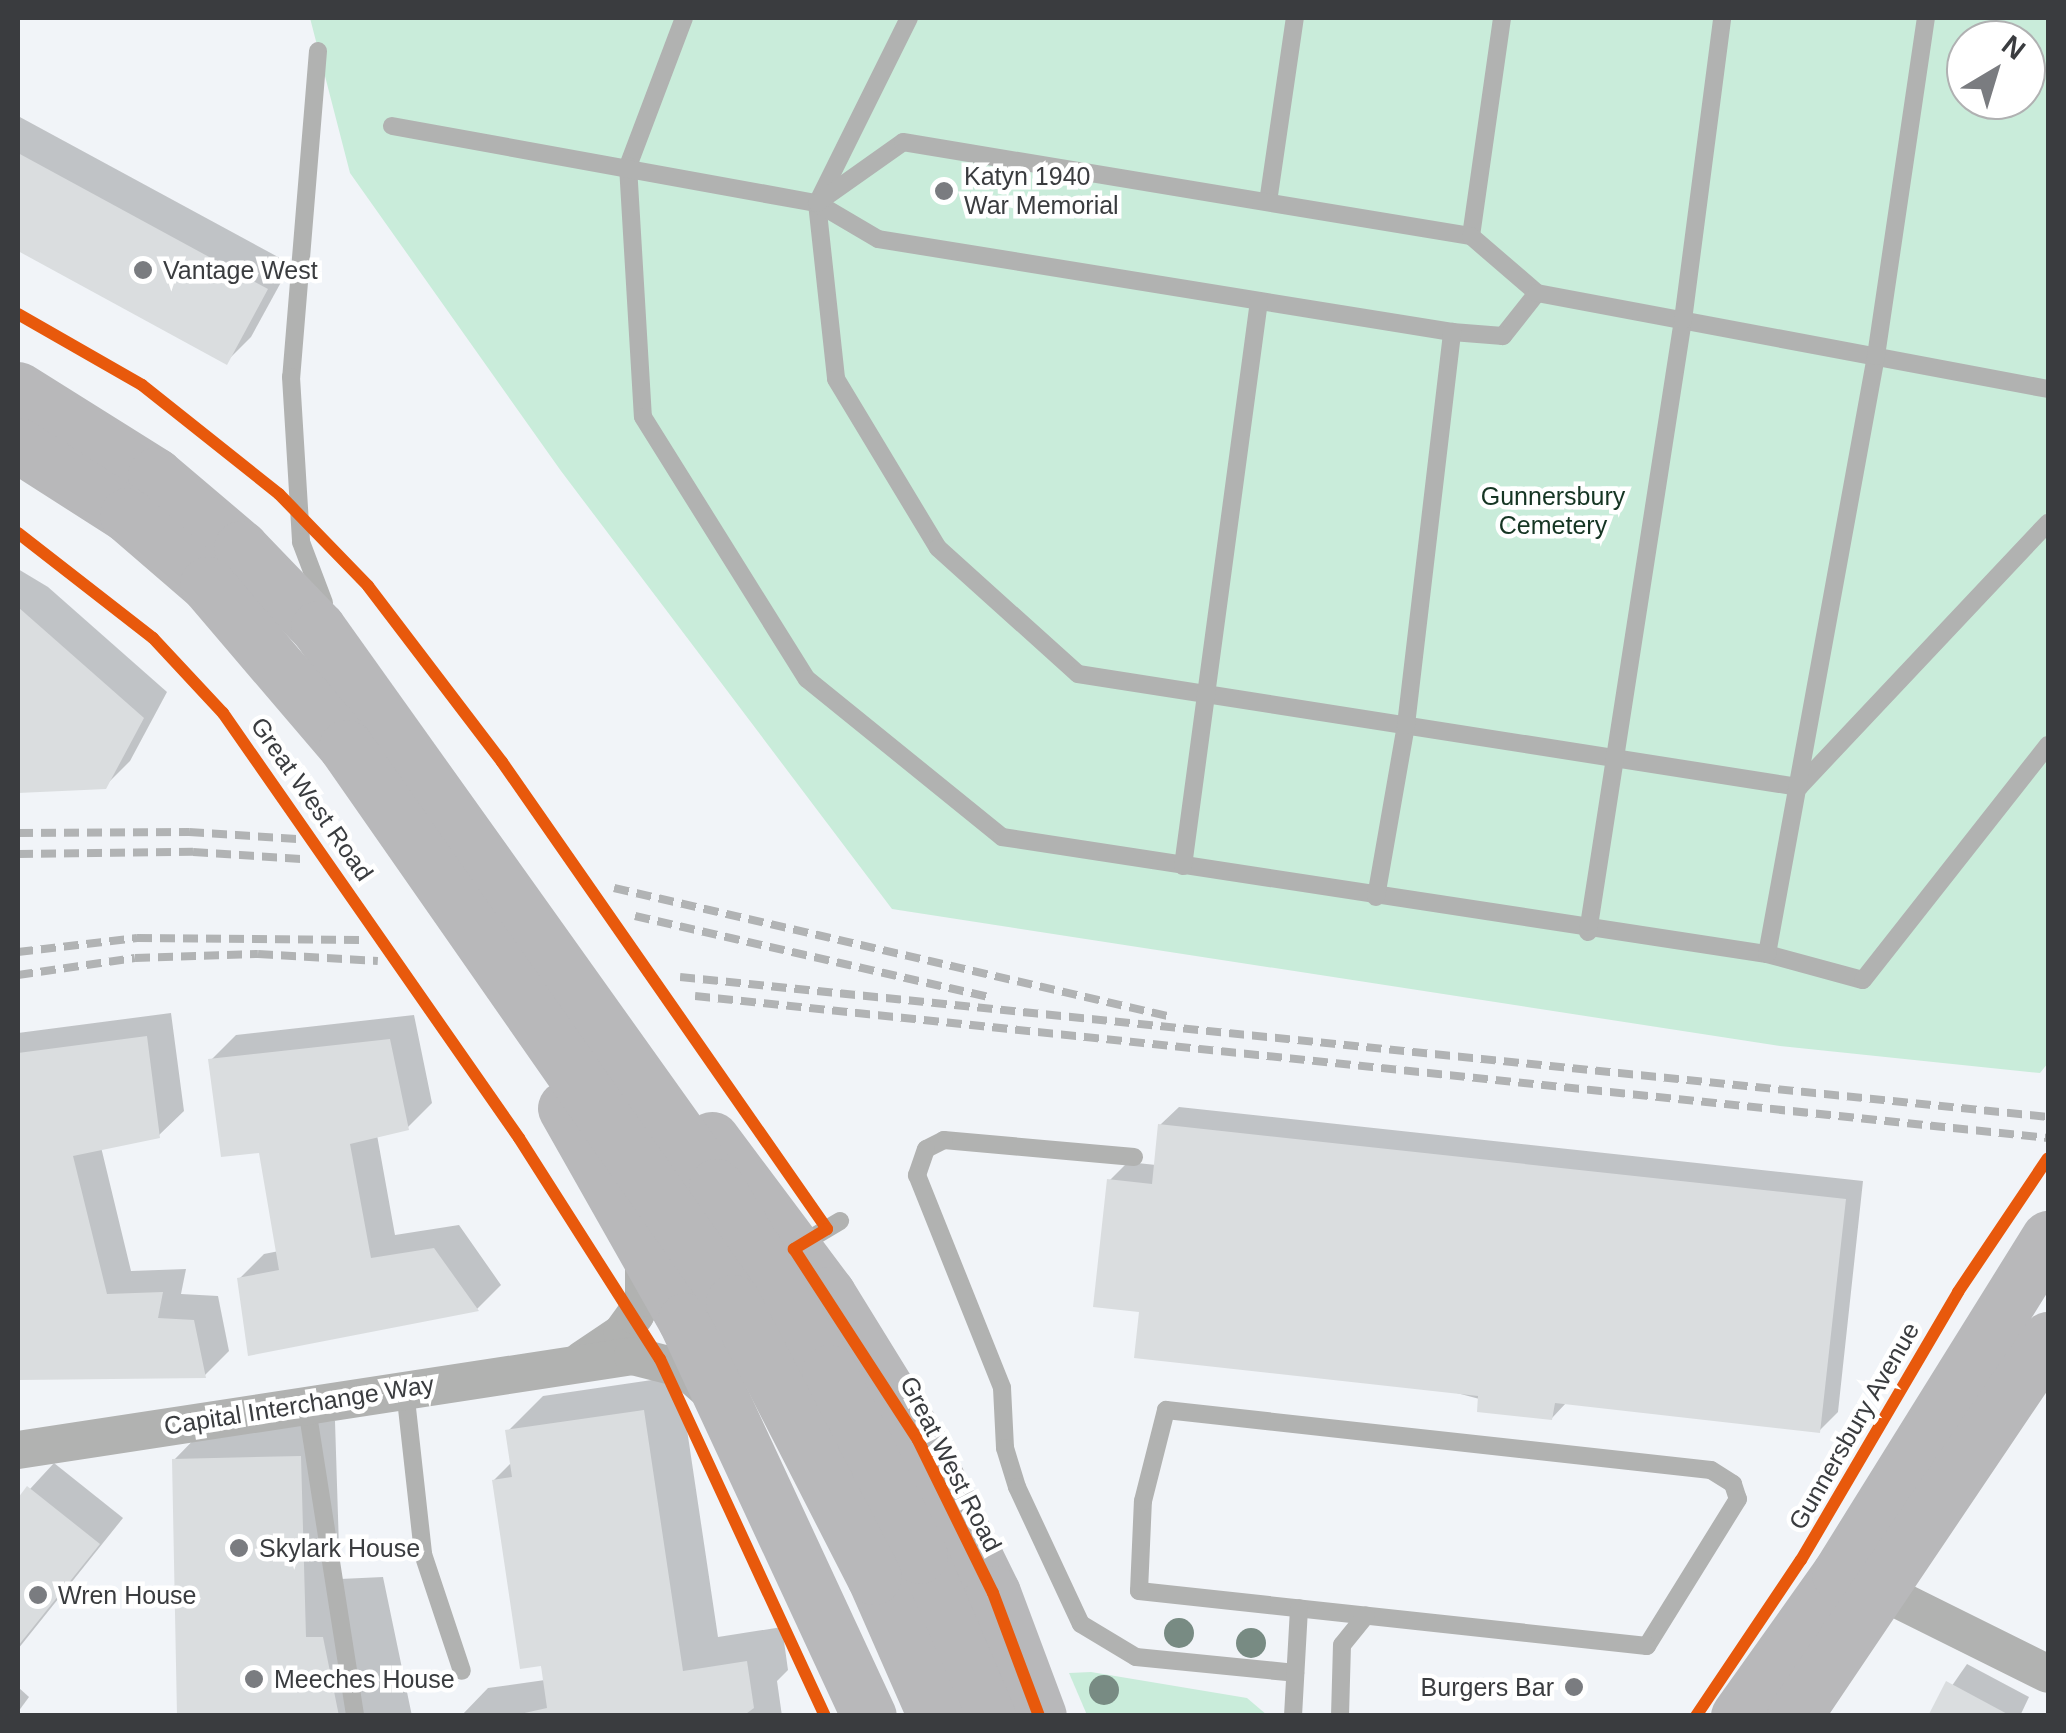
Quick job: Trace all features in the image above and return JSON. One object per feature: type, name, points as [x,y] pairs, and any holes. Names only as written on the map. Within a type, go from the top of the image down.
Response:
[{"type":"highway","name":"Great West Road","points":[[18,374],[162,464],[250,536],[330,617],[462,789],[794,1249],[918,1440],[993,1593],[1039,1716]]},
{"type":"highway","points":[[18,389],[154,475],[240,548],[318,628],[386,716],[655,1094],[774,1278],[878,1467],[988,1716]]},
{"type":"highway","points":[[18,445],[127,514],[208,584],[346,747],[616,1124],[734,1302],[835,1490],[935,1716]]},
{"type":"highway","name":"Great West Road","points":[[18,471],[110,532],[189,601],[259,675],[321,756],[566,1108],[638,1233],[729,1413],[869,1716]]},
{"type":"highway","points":[[1738,1716],[1839,1574],[2048,1238]]},
{"type":"highway","points":[[1794,1716],[2048,1339]]},
{"type":"street","name":"Capital Interchange Way","points":[[580,1362],[622,1333],[644,1298],[638,1233]]},
{"type":"street","name":"Capital Interchange Way","points":[[18,1450],[580,1362],[660,1360],[706,1385],[729,1413]]},
{"type":"street","points":[[1881,1591],[2048,1674]]},
{"type":"lane","points":[[684,18],[628,166],[643,418],[807,679],[1002,836],[1588,932],[1767,954],[1863,980],[2048,744]]},
{"type":"lane","points":[[909,18],[817,202],[836,379],[938,548],[1078,674],[1799,787]]},
{"type":"lane","points":[[1268,202],[1294,18]]},
{"type":"lane","points":[[1471,236],[1502,18]]},
{"type":"lane","points":[[1588,932],[1682,320],[1722,18]]},
{"type":"lane","points":[[1767,954],[1876,356],[1926,18]]},
{"type":"lane","points":[[318,51],[292,376],[300,542],[330,617]]},
{"type":"lane","points":[[392,126],[817,202],[878,239],[1452,332],[1503,336],[1537,294]]},
{"type":"lane","points":[[817,202],[903,142],[1471,236],[1537,294],[2048,389]]},
{"type":"lane","points":[[1183,866],[1259,301]]},
{"type":"lane","points":[[1376,897],[1406,726],[1452,332]]},
{"type":"lane","points":[[1799,787],[2048,524]]},
{"type":"lane","points":[[1134,1157],[944,1140],[926,1150],[917,1175],[1002,1388],[1005,1448],[1017,1487],[1081,1624],[1136,1657],[1295,1673]]},
{"type":"lane","points":[[794,1249],[840,1220]]},
{"type":"lane","points":[[405,1389],[422,1554],[462,1671]]},
{"type":"lane","points":[[306,1402],[354,1716]]},
{"type":"lane","points":[[1166,1410],[1712,1470],[1733,1484],[1738,1498],[1647,1646],[1298,1608],[1139,1591],[1143,1500],[1166,1410]]},
{"type":"lane","points":[[1292,1716],[1298,1608]]},
{"type":"lane","points":[[1340,1716],[1342,1645],[1366,1615]]},
{"type":"green space","name":"Gunnersbury Cemetery","points":[[310,18],[2048,18],[2048,1063],[2040,1073],[1780,1046],[892,909],[561,471],[350,173]]},
{"type":"green space","points":[[1091,1672],[1247,1698],[1267,1715],[1087,1715],[1069,1673]]},
{"type":"building","name":"Vantage West","points":[[18,153],[268,289],[227,365],[18,251]]},
{"type":"building","points":[[18,607],[144,718],[106,789],[18,793]]},
{"type":"building","points":[[147,1036],[160,1138],[73,1156],[107,1294],[163,1292],[158,1318],[194,1320],[206,1378],[18,1380],[18,1053]]},
{"type":"building","points":[[390,1039],[409,1130],[350,1144],[371,1258],[434,1248],[479,1311],[248,1356],[237,1278],[279,1270],[259,1153],[221,1157],[208,1059]]},
{"type":"building","points":[[1158,1124],[1846,1199],[1820,1433],[1555,1403],[1552,1420],[1477,1412],[1478,1396],[1134,1358],[1139,1312],[1093,1307],[1107,1179],[1152,1184]]},
{"type":"building","points":[[644,1410],[683,1671],[747,1661],[754,1708],[743,1716],[511,1716],[547,1708],[541,1666],[520,1669],[492,1480],[512,1477],[505,1430]]},
{"type":"building","name":"Skylark House","points":[[301,1456],[306,1637],[323,1637],[339,1716],[177,1716],[172,1459]]},
{"type":"building","name":"Wren House","points":[[27,1486],[100,1544],[18,1646],[18,1498]]},
{"type":"building","points":[[1946,1681],[2011,1716],[1928,1716]]},
{"type":"railway","points":[[18,833],[189,832],[297,839]]},
{"type":"railway","points":[[18,854],[193,852],[301,859]]},
{"type":"railway","points":[[614,888],[1172,1017]]},
{"type":"railway","points":[[635,916],[990,997]]},
{"type":"railway","points":[[18,952],[137,938],[360,940]]},
{"type":"railway","points":[[18,975],[135,958],[258,954],[378,961]]},
{"type":"railway","points":[[680,977],[2048,1117]]},
{"type":"railway","points":[[695,996],[2048,1138]]},
{"type":"cycle path","points":[[18,314],[142,385],[279,494],[368,586],[502,762],[827,1229],[794,1249],[918,1440],[993,1593],[1039,1716]]},
{"type":"cycle path","points":[[18,533],[153,638],[223,713],[519,1138],[660,1359],[825,1716]]},
{"type":"cycle path","name":"Gunnersbury Avenue","points":[[1696,1716],[1801,1560],[1958,1292],[2048,1158]]},
{"type":"place","name":"Katyn 1940 War Memorial","points":[[944,191]]},
{"type":"place","name":"Vantage West","points":[[143,270]]},
{"type":"place","name":"Skylark House","points":[[239,1548]]},
{"type":"place","name":"Wren House","points":[[38,1595]]},
{"type":"place","name":"Meeches House","points":[[254,1679]]},
{"type":"place","name":"Burgers Bar","points":[[1574,1687]]}]
